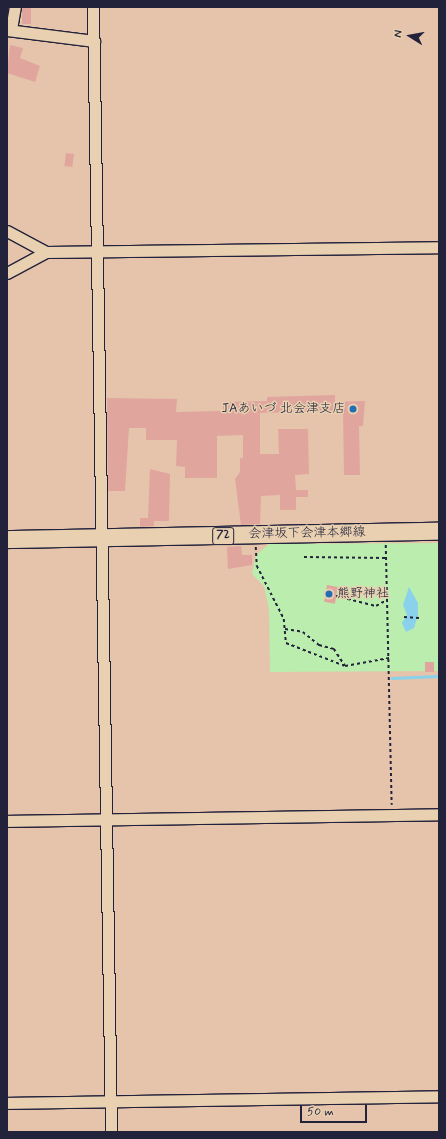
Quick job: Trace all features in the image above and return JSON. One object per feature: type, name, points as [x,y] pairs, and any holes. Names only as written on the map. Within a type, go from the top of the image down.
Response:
[{"type":"main road","name":"会津坂下会津本郷線","points":[[7,539],[439,531]]},
{"type":"street","points":[[15,7],[9,30],[94,41]]},
{"type":"street","points":[[93,7],[100,538],[111,1132]]},
{"type":"street","points":[[7,231],[46,252],[439,247]]},
{"type":"street","points":[[7,273],[46,252]]},
{"type":"street","points":[[7,821],[439,814]]},
{"type":"street","points":[[7,1103],[439,1096]]},
{"type":"path","points":[[387,532],[386,558],[392,815]]},
{"type":"path","points":[[255,535],[257,566],[277,600],[285,629],[286,643],[345,666],[389,658]]},
{"type":"path","points":[[304,557],[386,558]]},
{"type":"path","points":[[336,596],[376,606],[387,600]]},
{"type":"path","points":[[404,617],[419,618]]},
{"type":"path","points":[[285,629],[303,632],[319,645],[334,649],[345,666]]},
{"type":"green space","points":[[439,543],[439,671],[270,672],[269,609],[264,586],[252,574],[256,555],[269,544]]},
{"type":"water","points":[[409,587],[418,603],[418,615],[414,628],[406,632],[402,623],[407,615],[403,605]]},
{"type":"building","points":[[22,7],[31,7],[31,24],[22,24]]},
{"type":"building","points":[[10,45],[23,48],[20,58],[40,66],[35,82],[7,73]]},
{"type":"building","points":[[66,153],[74,154],[72,167],[64,166]]},
{"type":"building","points":[[335,395],[335,402],[365,401],[363,426],[359,426],[360,475],[344,475],[343,411],[260,413],[260,454],[279,454],[278,429],[308,429],[309,474],[295,475],[296,490],[308,490],[308,497],[296,497],[296,510],[280,510],[280,495],[261,496],[260,524],[241,525],[235,479],[240,472],[240,458],[243,458],[243,435],[217,436],[217,478],[185,478],[185,467],[176,466],[177,440],[146,440],[146,428],[129,428],[125,491],[108,491],[107,398],[177,399],[176,412],[218,411],[223,410],[223,402],[267,401],[267,397]]},
{"type":"building","points":[[150,469],[170,474],[169,521],[154,521],[154,526],[140,527],[140,518],[148,518]]},
{"type":"building","points":[[241,546],[242,555],[252,555],[252,565],[228,569],[227,547]]},
{"type":"building","name":"熊野神社","points":[[327,585],[338,587],[335,604],[324,602]]},
{"type":"building","points":[[425,662],[434,662],[434,672],[425,672]]},
{"type":"waterway","points":[[392,678],[439,676]]},
{"type":"place","name":"JAあいづ 北会津支店","points":[[353,409]]},
{"type":"place","name":"熊野神社","points":[[329,594]]}]
